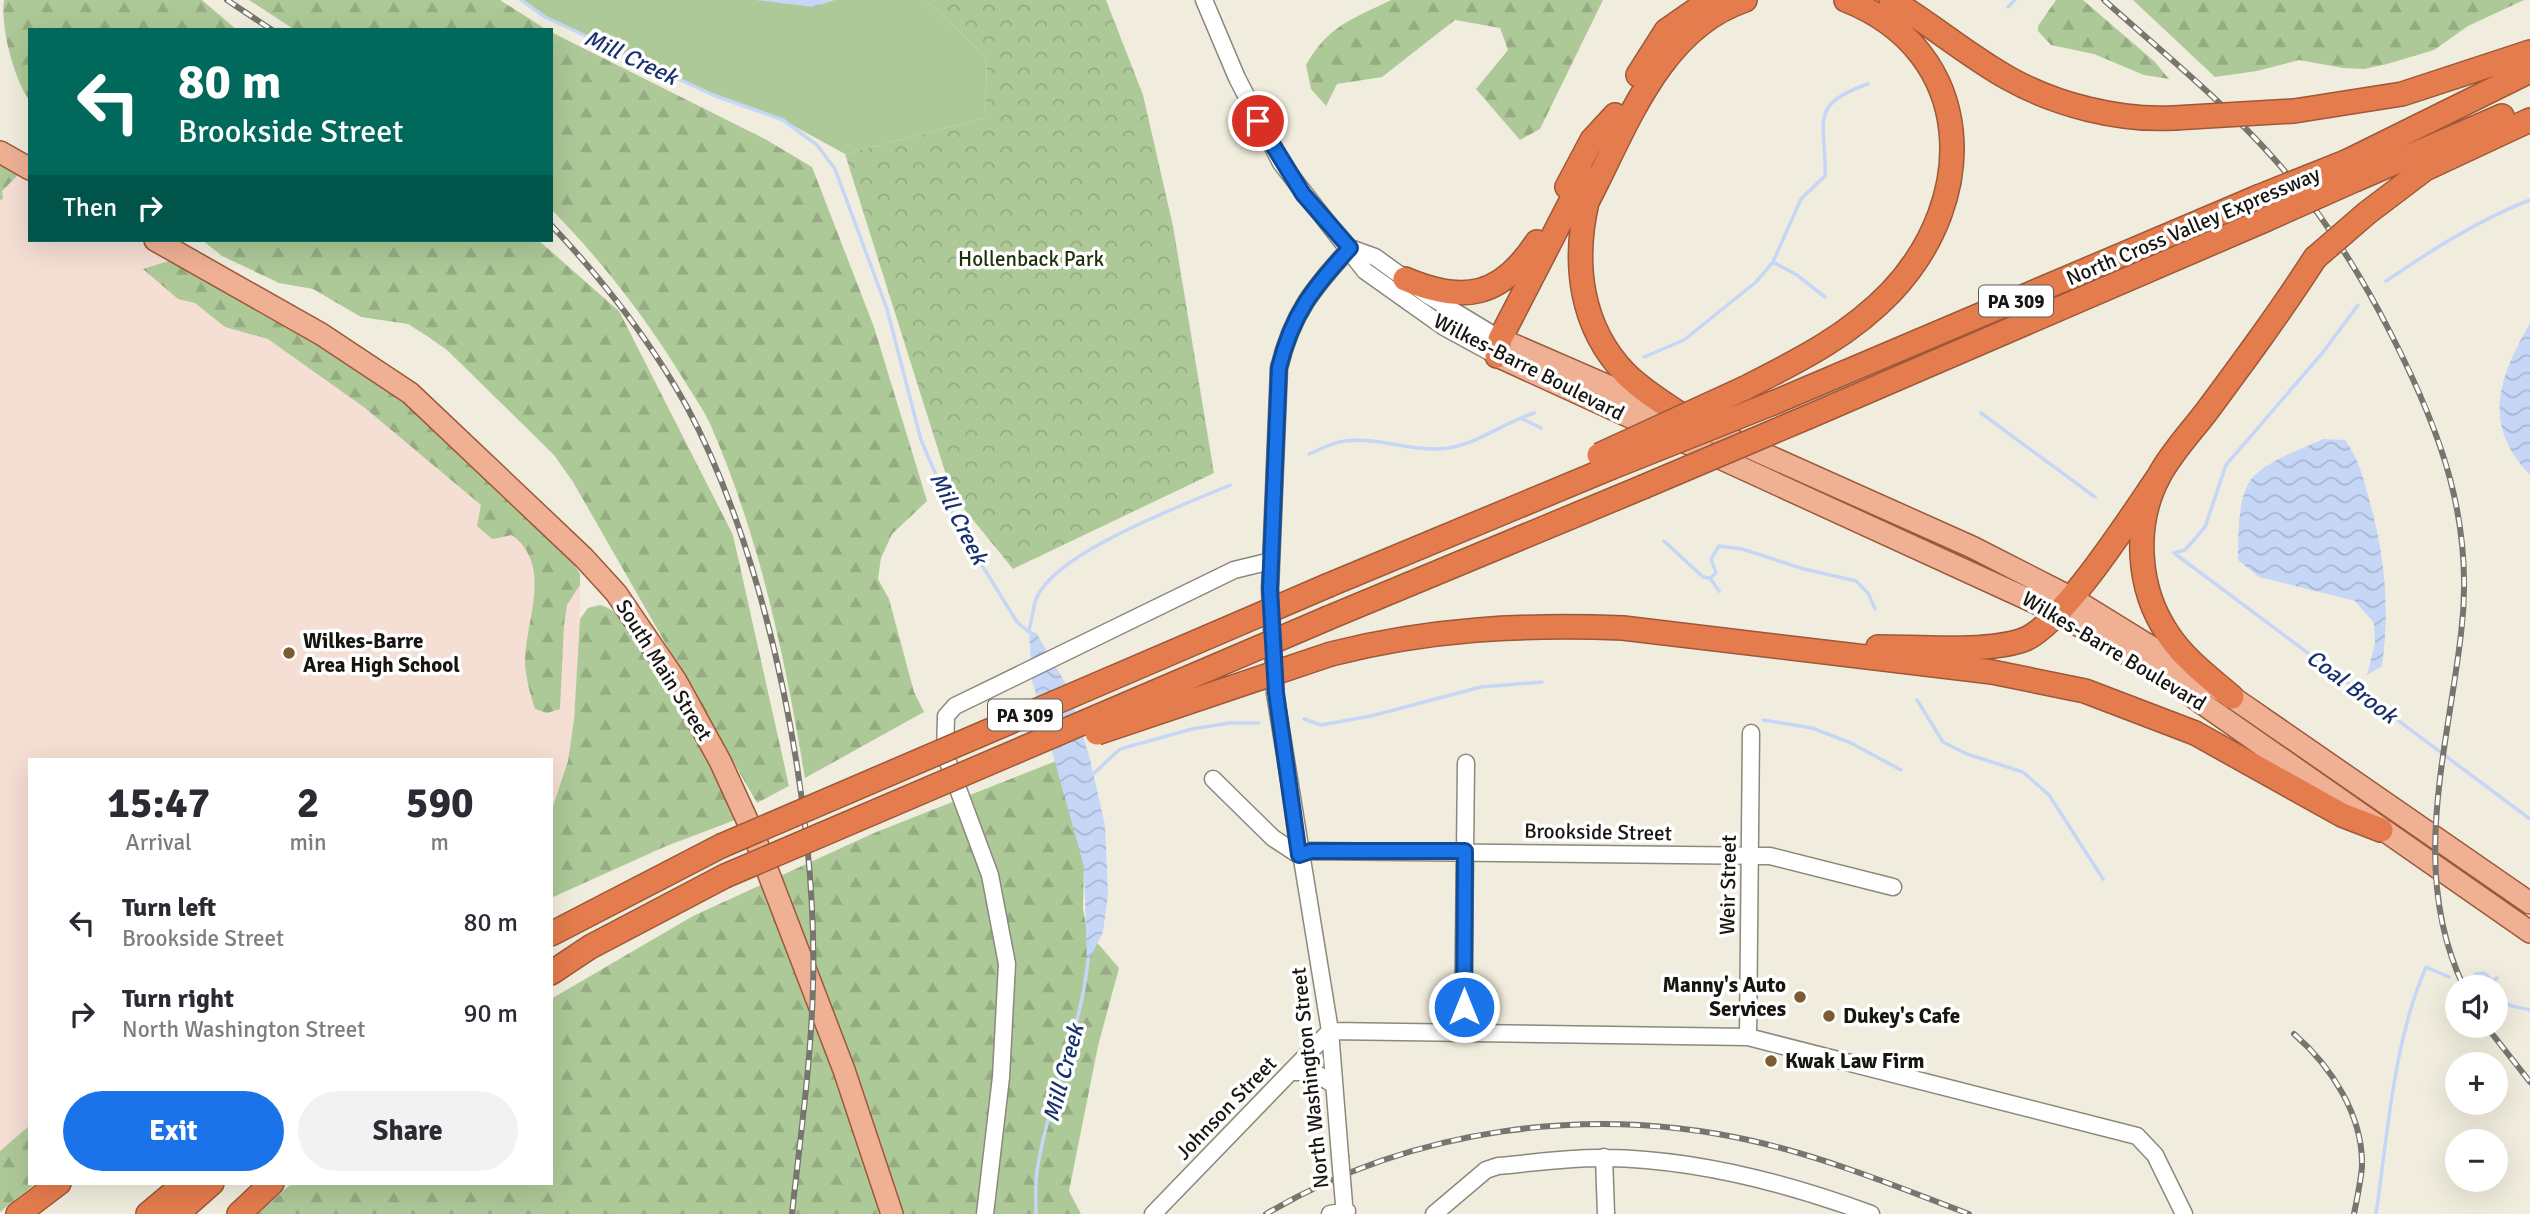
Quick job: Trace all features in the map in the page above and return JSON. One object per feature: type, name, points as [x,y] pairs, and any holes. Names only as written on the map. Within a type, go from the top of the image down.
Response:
[{"type":"highway","points":[[1504,346],[1615,115],[1666,31],[1687,13],[1712,0]]},
{"type":"highway","points":[[1504,346],[1587,202],[1656,71],[1672,48],[1702,21],[1745,0]]},
{"type":"highway","points":[[1604,461],[1818,351],[1877,306],[1918,256],[1937,223],[1950,185],[1953,133],[1942,93],[1931,70],[1899,31],[1872,12],[1846,0]]},
{"type":"highway","points":[[1891,0],[2004,76],[2033,90],[2112,114],[2174,118],[2294,111],[2402,94],[2530,52]]},
{"type":"highway","name":"North Cross Valley Expressway","points":[[913,798],[1328,618],[1808,417],[2265,220],[2530,71]]},
{"type":"highway","name":"North Cross Valley Expressway","points":[[1604,461],[1773,403],[2258,197],[2353,170],[2530,104]]},
{"type":"highway","points":[[1405,279],[1444,294],[1468,294],[1505,279],[1529,254],[1592,140],[1615,115]]},
{"type":"highway","points":[[1703,639],[1872,647],[1991,645],[2025,639],[2044,627],[2097,564],[2287,302],[2315,258],[2367,213],[2425,169],[2530,120]]},
{"type":"highway","points":[[1587,202],[1582,226],[1580,268],[1586,303],[1595,327],[1610,354],[1628,375],[1692,422]]},
{"type":"highway","name":"PA 309","points":[[553,933],[716,848],[1354,575],[1604,461]]},
{"type":"highway","points":[[2159,476],[2143,527],[2142,557],[2151,600],[2176,647],[2232,698]]},
{"type":"highway","points":[[913,798],[1228,687],[1331,654],[1387,641],[1496,627],[1554,625],[1623,628],[1992,672],[2085,691],[2195,733],[2342,816],[2381,830]]},
{"type":"highway","name":"PA 309","points":[[553,953],[724,876],[913,798]]},
{"type":"highway","points":[[553,916],[716,848]]},
{"type":"highway","points":[[553,972],[590,947],[724,876]]},
{"type":"highway","points":[[18,1214],[56,1185]]},
{"type":"highway","points":[[148,1214],[183,1185]]},
{"type":"highway","points":[[177,1214],[210,1185]]},
{"type":"highway","points":[[239,1214],[270,1185]]},
{"type":"main road","points":[[0,152],[28,168]]},
{"type":"main road","name":"South Main Street","points":[[159,242],[321,334],[410,393],[584,558],[617,593],[676,681],[719,761],[753,833],[844,1070],[892,1214]]},
{"type":"main road","name":"Wilkes-Barre Boulevard","points":[[1504,346],[1692,422],[1972,547],[2064,605],[2232,698],[2530,903]]},
{"type":"main road","name":"Wilkes-Barre Boulevard","points":[[1504,346],[2064,605],[2530,932]]},
{"type":"street","points":[[1204,0],[1237,78],[1281,163],[1303,194],[1350,248]]},
{"type":"street","name":"Wilkes-Barre Boulevard","points":[[1350,248],[1375,257],[1504,346]]},
{"type":"street","name":"Wilkes-Barre Boulevard","points":[[1350,248],[1365,271],[1405,302],[1504,346]]},
{"type":"street","name":"North Washington Street","points":[[1347,1210],[1330,1031],[1299,855],[1276,693],[1271,561],[1277,386],[1282,352],[1292,323],[1304,302],[1350,248]]},
{"type":"street","points":[[985,1214],[1002,1077],[1007,964],[990,875],[945,754],[946,716],[955,706],[1234,570],[1271,561]]},
{"type":"street","name":"Weir Street","points":[[1748,1037],[1751,733]]},
{"type":"street","points":[[1463,1033],[1466,763]]},
{"type":"street","points":[[1213,779],[1273,838],[1299,855]]},
{"type":"street","name":"Brookside Street","points":[[1299,855],[1311,851],[1465,851],[1770,856],[1893,887]]},
{"type":"street","points":[[1330,1031],[1748,1037],[2137,1136],[2155,1156],[2184,1214]]},
{"type":"street","name":"Johnson Street","points":[[1153,1214],[1330,1031]]},
{"type":"street","points":[[1292,1072],[1314,1072],[1334,1085]]},
{"type":"street","points":[[1434,1214],[1486,1170],[1498,1166],[1604,1157],[1657,1162],[1742,1176],[1804,1191],[1871,1214]]},
{"type":"street","points":[[1604,1157],[1606,1214]]},
{"type":"street","points":[[1330,1214],[1347,1210]]},
{"type":"shaded area","name":"Wilkes-Barre Area High School","points":[[0,163],[28,178],[28,242],[140,242],[346,359],[572,561],[580,574],[580,619],[574,720],[568,761],[553,806],[553,758],[28,758],[28,1127],[0,1151]]},
{"type":"green space","points":[[4,0],[202,0],[235,28],[28,28],[28,98],[9,52]]},
{"type":"green space","points":[[249,0],[500,0],[544,28],[292,28]]},
{"type":"green space","points":[[523,0],[926,0],[987,58],[985,118],[845,154],[783,120],[713,95],[545,17]]},
{"type":"green space","name":"Hollenback Park","points":[[926,0],[1106,0],[1143,95],[1173,226],[1214,473],[1013,569],[952,494],[845,154],[985,118],[987,58]]},
{"type":"green space","points":[[1391,0],[1603,0],[1540,129],[1520,140],[1476,89],[1508,50],[1500,28],[1455,20],[1382,77],[1337,84],[1326,106],[1311,89],[1306,65],[1332,32]]},
{"type":"green space","points":[[2056,0],[2083,0],[2155,62],[2169,79],[2144,75],[2094,54],[2051,45],[2038,31],[2038,26]]},
{"type":"green space","points":[[2133,0],[2524,0],[2468,26],[2434,50],[2387,64],[2364,69],[2299,60],[2257,71],[2215,77]]},
{"type":"green space","points":[[553,33],[765,139],[812,167],[874,327],[927,501],[892,534],[881,558],[878,579],[889,599],[914,692],[924,712],[805,778],[769,599],[744,512],[711,426],[639,312],[553,211]]},
{"type":"green space","points":[[0,164],[18,175],[2,191],[3,199],[0,200]]},
{"type":"green space","points":[[204,242],[540,242],[619,311],[733,535],[789,786],[757,803],[573,482],[554,455],[447,350],[408,324],[361,317],[313,289],[279,283],[222,256]]},
{"type":"green space","points":[[172,260],[346,359],[391,390],[572,561],[580,574],[580,585],[567,605],[560,709],[547,713],[535,709],[528,684],[525,660],[534,577],[524,548],[512,535],[492,539],[477,526],[481,505],[365,408],[268,339],[225,327],[195,303],[178,299],[143,269]]},
{"type":"green space","points":[[600,605],[618,615],[637,636],[676,699],[735,820],[664,847],[553,897],[553,806],[568,761],[574,720],[580,619],[588,608]]},
{"type":"green space","points":[[1056,761],[1084,866],[1083,909],[1087,931],[1119,968],[1098,1046],[1069,1191],[1081,1214],[258,1214],[290,1185],[553,1185],[553,998],[693,916],[874,833]]},
{"type":"green space","points":[[28,1127],[28,1185],[34,1185],[0,1212],[0,1151]]},
{"type":"water","points":[[755,0],[835,0],[814,7]]},
{"type":"water","points":[[2530,323],[2530,475],[2505,437],[2500,419],[2500,400],[2510,363]]},
{"type":"water","points":[[2323,439],[2345,440],[2354,454],[2365,483],[2379,541],[2386,623],[2382,666],[2367,675],[2375,644],[2374,623],[2355,601],[2259,577],[2238,560],[2240,511],[2248,484],[2271,463]]},
{"type":"water","points":[[1029,630],[1037,634],[1067,686],[1089,755],[1105,825],[1108,894],[1103,932],[1087,964],[1084,866],[1032,680]]},
{"type":"waterway","name":"Mill Creek","points":[[521,0],[545,17],[713,95],[783,120],[817,145],[835,169],[887,309],[921,440],[958,526],[1017,622],[1029,632]]},
{"type":"waterway","points":[[2008,7],[2015,0]]},
{"type":"waterway","points":[[1644,357],[1684,340],[1756,282],[1773,262],[1801,199],[1825,176],[1823,129],[1828,108],[1848,92],[1868,84]]},
{"type":"waterway","points":[[2386,281],[2474,226],[2530,200]]},
{"type":"waterway","name":"Coal Brook","points":[[1773,262],[1797,275],[1825,297]]},
{"type":"waterway","points":[[2174,553],[2185,550],[2205,527],[2226,465],[2324,351],[2358,305]]},
{"type":"waterway","points":[[1309,454],[1336,443],[1357,440],[1426,449],[1451,448],[1534,413]]},
{"type":"waterway","name":"Coal Brook","points":[[1981,413],[2095,497]]},
{"type":"waterway","points":[[1521,418],[1541,428]]},
{"type":"waterway","points":[[1029,630],[1036,599],[1048,581],[1068,564],[1153,517],[1230,485]]},
{"type":"waterway","points":[[1664,541],[1703,577],[1710,578],[1716,573],[1711,559],[1719,546],[1742,549],[1804,569],[1856,581],[1868,593],[1875,609]]},
{"type":"waterway","name":"Coal Brook","points":[[2174,553],[2530,819]]},
{"type":"waterway","points":[[1710,578],[1719,591]]},
{"type":"waterway","points":[[1304,719],[1321,725],[1371,716],[1481,687],[1542,682]]},
{"type":"waterway","points":[[1917,700],[1943,742],[1967,754],[2023,772],[2049,795],[2103,879]]},
{"type":"waterway","points":[[1763,720],[1812,728],[1851,743],[1901,770]]},
{"type":"waterway","points":[[1092,775],[1120,749],[1192,729],[1229,723],[1259,723]]},
{"type":"waterway","name":"Mill Creek","points":[[1036,1214],[1036,1176],[1042,1144],[1079,1013],[1088,960]]},
{"type":"waterway","points":[[2376,1214],[2393,1089],[2406,1026],[2426,967],[2445,975]]},
{"type":"waterway","points":[[2476,974],[2486,975]]},
{"type":"waterway","points":[[2508,1005],[2530,1010]]},
{"type":"railway","points":[[227,0],[269,28]]},
{"type":"railway","points":[[2104,0],[2235,118],[2309,201],[2339,243],[2379,311],[2409,370],[2439,442],[2458,516],[2464,593],[2461,634],[2441,768],[2435,857],[2438,900],[2448,944],[2460,975]]},
{"type":"railway","points":[[553,227],[625,312],[687,407],[716,469],[742,538],[765,612],[797,767],[807,844],[812,918],[810,1044],[792,1214]]},
{"type":"railway","points":[[2294,1034],[2332,1076],[2351,1110],[2361,1147],[2362,1166],[2354,1214]]},
{"type":"railway","points":[[2495,1038],[2530,1082]]},
{"type":"railway","points":[[1266,1214],[1322,1185],[1381,1161],[1441,1143],[1503,1131],[1565,1125],[1628,1125],[1691,1130],[1753,1141],[1862,1174],[1969,1214]]},
{"type":"place","name":"Wilkes-Barre Area High School","points":[[289,653]]},
{"type":"place","name":"Manny's Auto Services","points":[[1800,997]]},
{"type":"place","name":"Dukey's Cafe","points":[[1829,1016]]},
{"type":"place","name":"Kwak Law Firm","points":[[1771,1061]]},
{"type":"route","points":[[1258,121],[1281,163],[1303,194],[1350,248],[1316,284],[1300,308],[1286,340],[1279,368],[1270,589],[1276,693],[1299,855],[1311,851],[1465,851],[1464,1007]]}]
